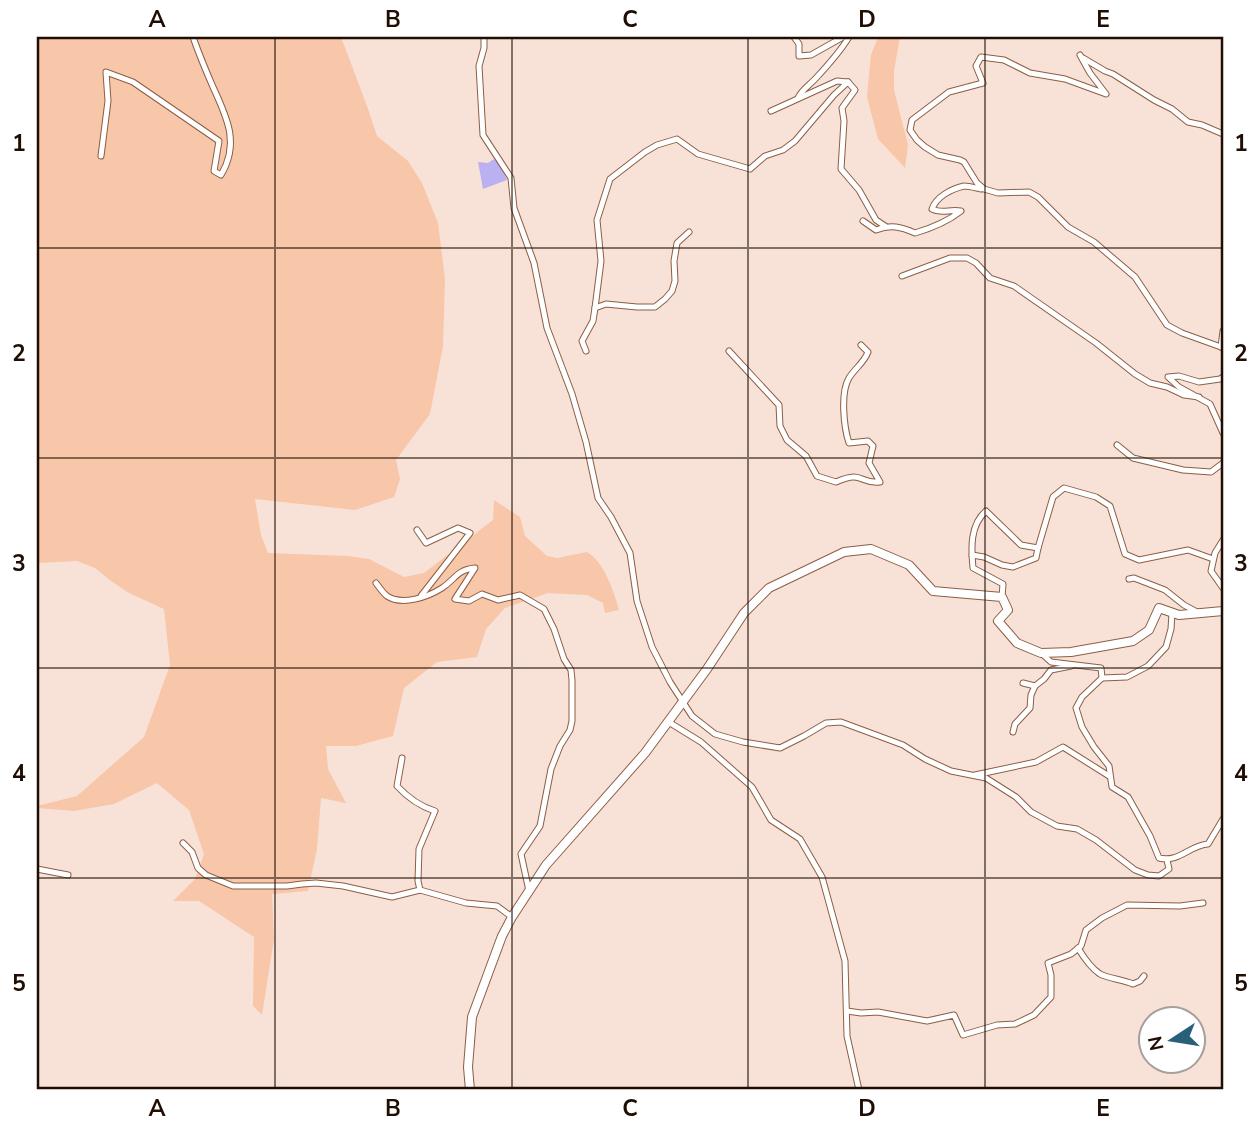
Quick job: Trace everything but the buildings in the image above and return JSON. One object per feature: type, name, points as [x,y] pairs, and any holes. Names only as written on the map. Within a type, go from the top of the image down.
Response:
[{"type":"street","points":[[101,156],[108,101],[106,72],[134,82],[219,141],[215,170],[221,175],[230,153],[230,131],[193,37]]},
{"type":"street","points":[[484,37],[479,66],[483,135],[511,178],[514,208],[534,263],[547,328],[572,394],[586,442],[598,499],[630,553],[637,601],[644,623],[662,666],[692,716],[715,734],[780,748],[825,723],[841,722],[903,745],[951,771],[986,778],[1016,797],[1031,812],[1058,826],[1077,829],[1135,870],[1159,876],[1169,869],[1167,860]]},
{"type":"street","points":[[794,37],[799,44],[799,55],[811,55],[843,37]]},
{"type":"street","points":[[797,98],[838,55],[849,37]]},
{"type":"street","points":[[984,189],[964,162],[938,155],[925,148],[910,130],[912,120],[949,93],[983,83],[976,66],[981,57],[1004,60],[1030,73],[1065,79],[1105,94],[1080,55],[1172,109],[1188,122],[1223,134]]},
{"type":"street","points":[[771,111],[837,81],[848,82],[855,90],[842,108],[844,121],[841,169],[859,190],[876,220],[885,226]]},
{"type":"street","points":[[586,351],[582,341],[593,321],[601,261],[597,220],[610,179],[651,148],[677,139],[698,154],[750,169],[765,156],[783,150],[794,141],[834,94],[848,82]]},
{"type":"street","points":[[863,221],[876,230],[885,226],[899,226],[915,233],[932,228],[961,211],[951,209],[939,212],[932,209],[934,202],[943,194],[965,186],[998,193],[1029,192],[1038,197],[1068,226],[1094,242],[1135,277],[1167,325],[1222,347],[1223,331]]},
{"type":"street","points":[[595,308],[606,304],[654,307],[665,299],[672,291],[675,281],[677,243],[689,232]]},
{"type":"street","points":[[902,276],[950,258],[967,258],[976,263],[990,278],[1014,286],[1048,309],[1150,383],[1184,395],[1199,397]]},
{"type":"street","points":[[729,351],[779,405],[780,426],[787,440],[806,456],[817,476],[836,482],[859,476],[874,483],[880,482],[869,463],[873,446],[868,441],[849,443],[845,431],[846,384],[868,352],[861,345]]},
{"type":"street","points":[[1223,377],[1199,382],[1179,376],[1168,377],[1179,387],[1210,404],[1223,433]]},
{"type":"street","points":[[1117,445],[1133,458],[1183,470],[1211,472],[1223,463]]},
{"type":"street","points":[[972,555],[984,556],[1013,567],[1036,558],[1053,497],[1064,488],[1096,497],[1110,506],[1125,554],[1139,560],[1188,550],[1213,559]]},
{"type":"street","points":[[1038,548],[1021,545],[986,511],[983,513],[973,532],[973,568],[1003,584],[1002,597],[1008,610],[998,621],[1017,643],[1041,653],[1051,662],[1101,668],[1102,678]]},
{"type":"street","points":[[417,530],[426,543],[458,528],[470,533],[419,598]]},
{"type":"street","points":[[1223,540],[1215,553],[1211,570],[1223,588]]},
{"type":"street","points":[[470,1090],[468,1067],[472,1017],[502,936],[512,917],[546,866],[645,753],[707,669],[744,612],[769,588],[845,552],[871,549],[909,565],[933,591],[1002,597]]},
{"type":"street","points":[[376,583],[387,596],[400,601],[419,598],[441,589],[464,570],[475,568],[455,599],[469,601],[482,594],[498,600],[520,594],[544,609],[554,629],[564,659],[571,670],[572,721],[551,769],[540,826],[521,854],[529,891]]},
{"type":"street","points":[[1129,579],[1134,578],[1165,590],[1184,605],[1200,613]]},
{"type":"street","points":[[1041,653],[1071,652],[1133,641],[1149,630],[1159,608],[1180,615],[1223,611]]},
{"type":"street","points":[[1172,612],[1166,647],[1148,666],[1126,677],[1102,678],[1082,697],[1076,708],[1082,727],[1109,766],[1112,787],[1128,797],[1159,858],[1167,860],[1184,855],[1201,844],[1208,844],[1223,819]]},
{"type":"street","points":[[1013,732],[1015,724],[1030,708],[1035,686],[1051,670],[1081,665]]},
{"type":"street","points":[[1023,683],[1035,686]]},
{"type":"street","points":[[667,721],[701,742],[752,787],[771,820],[800,839],[822,877],[845,961],[847,1036],[859,1090]]},
{"type":"street","points":[[974,776],[1036,762],[1063,747],[1109,776]]},
{"type":"street","points":[[402,758],[397,786],[408,798],[435,811],[419,849],[420,890]]},
{"type":"street","points":[[183,843],[192,852],[198,868],[212,878],[233,887],[316,884],[343,886],[392,897],[420,890],[466,903],[497,905],[512,917]]},
{"type":"street","points":[[37,869],[68,875]]},
{"type":"street","points":[[847,1011],[877,1012],[927,1021],[954,1015],[963,1035],[998,1025],[1015,1024],[1034,1015],[1051,997],[1052,975],[1048,963],[1071,954],[1081,946],[1086,930],[1102,918],[1128,905],[1203,903]]},
{"type":"street","points":[[1078,948],[1085,960],[1102,975],[1133,984],[1144,976]]},
{"type":"shaded area","points":[[37,37],[341,37],[377,136],[408,161],[422,183],[438,223],[445,279],[443,346],[430,414],[396,460],[400,479],[394,497],[355,510],[255,499],[261,535],[268,553],[348,556],[369,559],[404,577],[424,573],[493,520],[494,500],[520,517],[525,536],[547,556],[557,558],[587,552],[593,557],[608,578],[619,610],[605,613],[603,603],[587,595],[548,593],[505,608],[486,629],[477,657],[437,662],[404,688],[393,736],[356,746],[326,746],[328,769],[346,803],[321,798],[317,849],[308,891],[272,894],[274,939],[262,1015],[253,1006],[254,937],[199,901],[173,901],[195,879],[204,854],[189,810],[157,783],[114,804],[74,811],[37,808],[77,796],[144,737],[170,665],[164,609],[129,593],[95,568],[77,561],[37,563]]},
{"type":"shaded area","points":[[878,37],[900,37],[894,71],[894,90],[908,145],[905,168],[878,139],[867,97],[871,55]]},
{"type":"shaded area","points":[[494,159],[499,163],[507,180],[483,189],[478,162],[488,163]]}]
